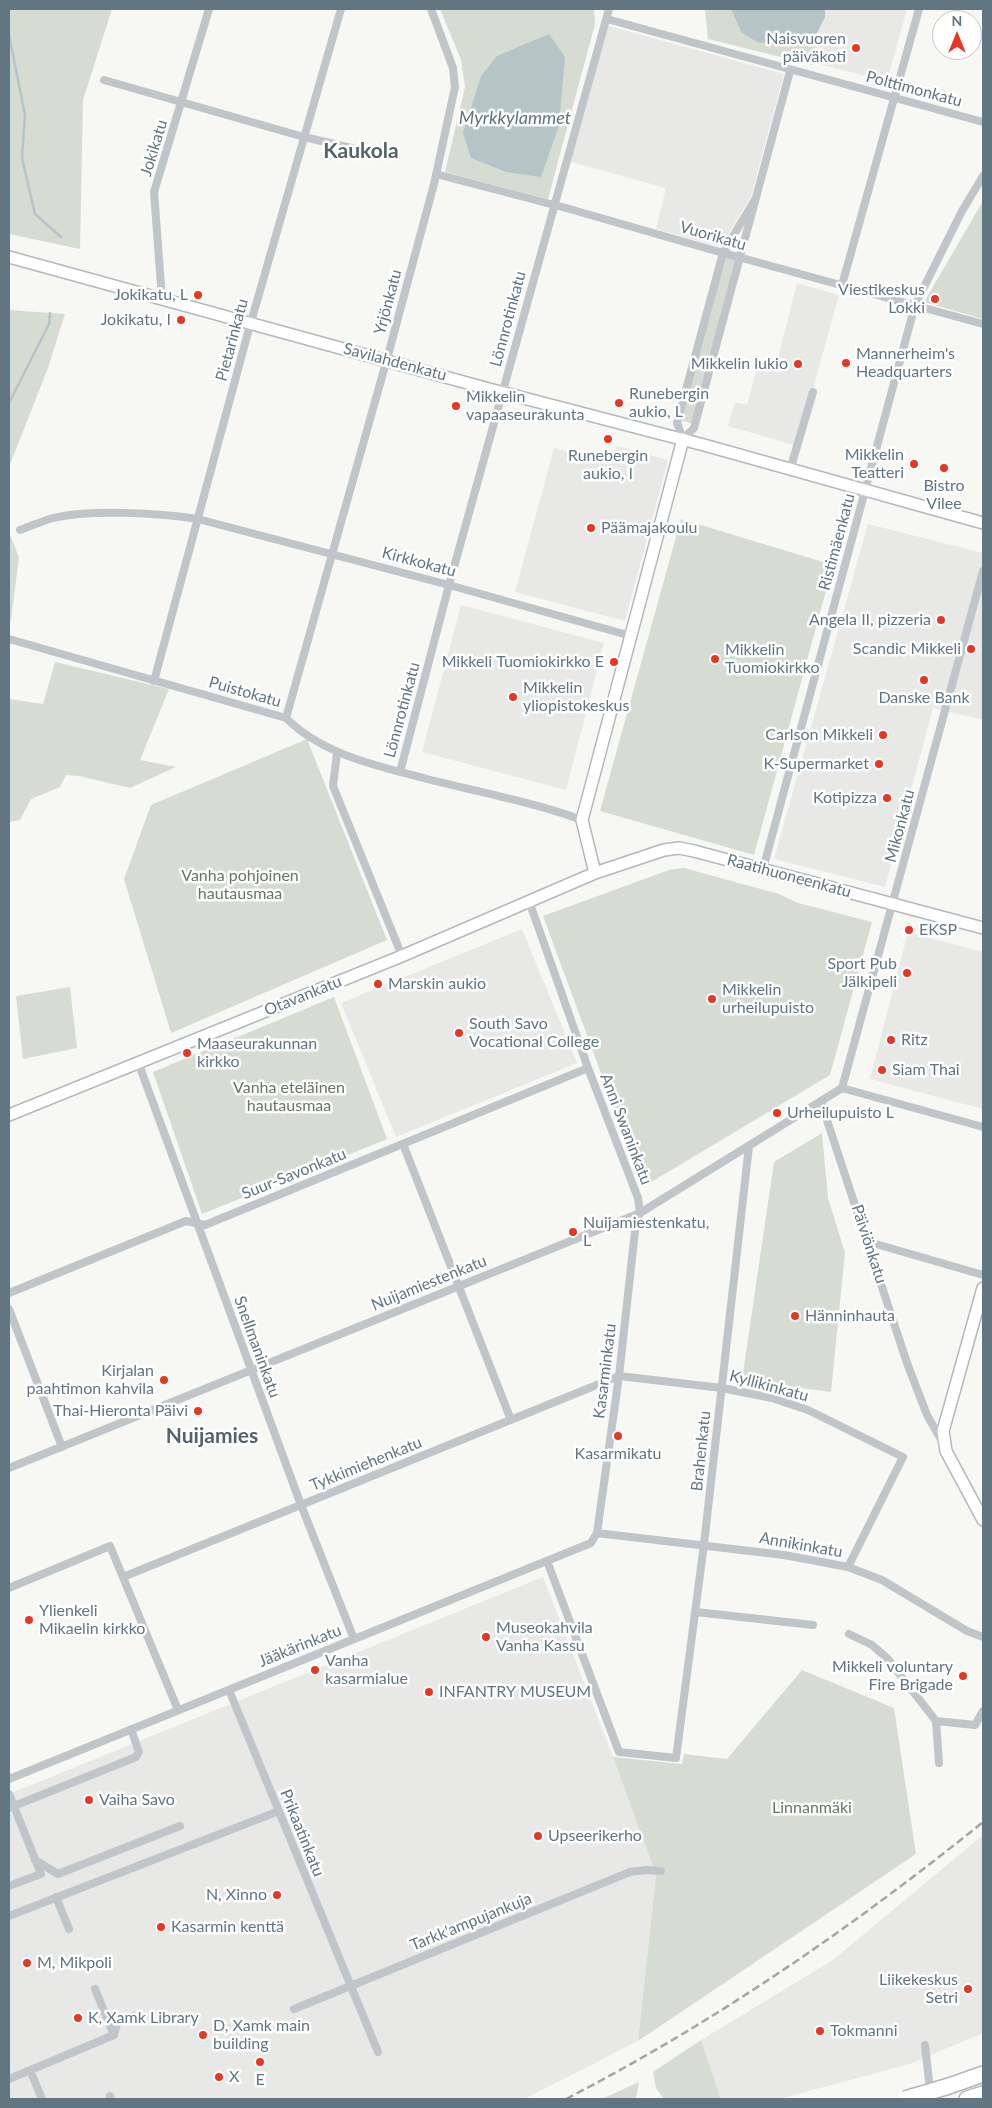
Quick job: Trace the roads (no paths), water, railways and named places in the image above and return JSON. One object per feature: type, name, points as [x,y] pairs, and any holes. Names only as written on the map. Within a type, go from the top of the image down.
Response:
[{"type":"highway","points":[[905,2099],[983,2074]]},
{"type":"highway","points":[[967,2099],[983,2094]]},
{"type":"main road","name":"Savilahdenkatu","points":[[9,257],[502,392],[683,439],[983,523]]},
{"type":"main road","points":[[595,873],[582,820],[683,439]]},
{"type":"main road","name":"Raatihuoneenkatu","points":[[595,873],[664,850],[679,848],[983,928]]},
{"type":"main road","name":"Otavankatu","points":[[9,1114],[402,956],[595,873]]},
{"type":"main road","points":[[944,1443],[943,1431],[983,1288]]},
{"type":"main road","name":"Päiviönkatu","points":[[944,1443],[983,1520]]},
{"type":"street","name":"Jokikatu","points":[[162,299],[154,192],[209,9]]},
{"type":"street","name":"Pietarinkatu","points":[[154,681],[251,324],[341,9]]},
{"type":"street","name":"Yrjönkatu","points":[[286,718],[387,359],[436,174],[456,78],[431,9]]},
{"type":"street","name":"Lönnrotinkatu","points":[[400,772],[449,585],[609,9]]},
{"type":"street","points":[[842,285],[919,9]]},
{"type":"street","name":"Polttimonkatu","points":[[607,20],[983,122]]},
{"type":"street","points":[[756,198],[723,253],[677,423],[683,439],[694,428],[740,258],[790,71]]},
{"type":"street","points":[[104,80],[182,101],[304,138],[364,151]]},
{"type":"street","name":"Vuorikatu","points":[[436,174],[983,324]]},
{"type":"street","name":"Ristimäenkatu","points":[[763,869],[915,305],[962,211],[983,176]]},
{"type":"street","points":[[790,470],[812,392]]},
{"type":"street","name":"Kirkkokatu","points":[[20,530],[52,518],[73,515],[173,515],[198,519],[331,553],[631,636]]},
{"type":"street","name":"Mikonkatu","points":[[842,1088],[983,571]]},
{"type":"street","name":"Puistokatu","points":[[9,639],[286,718],[295,726],[337,753],[400,772],[582,820]]},
{"type":"street","points":[[337,753],[333,786],[402,956]]},
{"type":"street","name":"Anni Swaninkatu","points":[[529,901],[588,1068],[638,1198],[640,1213]]},
{"type":"street","name":"Snellmaninkatu","points":[[138,1062],[301,1505],[354,1639]]},
{"type":"street","name":"Suur-Savonkatu","points":[[9,1293],[186,1221],[205,1225],[588,1068]]},
{"type":"street","points":[[842,1088],[983,1127]]},
{"type":"street","name":"Nuijamiestenkatu","points":[[9,1468],[640,1213],[842,1088]]},
{"type":"street","name":"Päiviönkatu","points":[[821,1102],[869,1242],[907,1363],[927,1415],[944,1443]]},
{"type":"street","points":[[404,1144],[511,1420]]},
{"type":"street","name":"Brahenkatu","points":[[547,1562],[619,1752],[676,1758],[696,1612],[749,1146]]},
{"type":"street","name":"Kasarminkatu","points":[[597,1533],[636,1222],[640,1213]]},
{"type":"street","points":[[869,1242],[983,1275]]},
{"type":"street","points":[[9,1310],[62,1447]]},
{"type":"street","name":"Kyllikinkatu","points":[[618,1376],[722,1388],[772,1398],[808,1410],[903,1457],[848,1567]]},
{"type":"street","name":"Tykkimiehenkatu","points":[[123,1577],[618,1376]]},
{"type":"street","name":"Annikinkatu","points":[[597,1533],[704,1544],[784,1555],[848,1567],[882,1580],[967,1631],[983,1637]]},
{"type":"street","name":"Jääkärinkatu","points":[[9,1779],[547,1562],[591,1543],[597,1533]]},
{"type":"street","points":[[9,1588],[110,1546],[178,1710]]},
{"type":"street","points":[[696,1612],[813,1625]]},
{"type":"street","points":[[849,1634],[872,1645],[887,1658],[936,1721],[939,1763]]},
{"type":"street","name":"Prikaatinkatu","points":[[229,1690],[378,2052]]},
{"type":"street","points":[[936,1721],[975,1725],[983,1711]]},
{"type":"street","points":[[11,1807],[130,1760],[140,1752],[131,1729]]},
{"type":"street","points":[[9,1794],[11,1807],[41,1874],[9,1886]]},
{"type":"street","points":[[9,1916],[278,1811]]},
{"type":"street","points":[[35,1860],[58,1874],[180,1826]]},
{"type":"street","name":"Tarkk'ampujankuja","points":[[294,2009],[630,1872],[660,1871]]},
{"type":"street","points":[[56,1897],[69,1929]]},
{"type":"street","points":[[95,1989],[114,2035]]},
{"type":"street","points":[[114,2035],[117,2023],[134,2016]]},
{"type":"street","points":[[9,2079],[114,2035]]},
{"type":"street","points":[[925,2045],[931,2099]]},
{"type":"street","points":[[30,2070],[42,2099]]},
{"type":"water","points":[[731,9],[825,9],[825,17],[817,33],[785,46],[757,42],[741,32]]},
{"type":"water","name":"Myrkkylammet","points":[[549,34],[565,57],[559,125],[541,177],[506,172],[471,158],[463,133],[481,76],[497,56]]},
{"type":"waterway","points":[[9,35],[25,115],[22,158],[35,214],[61,237]]},
{"type":"waterway","points":[[9,403],[49,324],[50,313]]},
{"type":"railway","points":[[566,2099],[676,2038],[782,1971],[884,1899],[983,1822]]},
{"type":"place","name":"Naisvuoren päiväkoti","points":[[856,48]]},
{"type":"place","name":"Jokikatu, L","points":[[198,295]]},
{"type":"place","name":"Viestikeskus Lokki","points":[[935,299]]},
{"type":"place","name":"Jokikatu, I","points":[[181,320]]},
{"type":"place","name":"Mannerheim's Headquarters","points":[[846,363]]},
{"type":"place","name":"Mikkelin lukio","points":[[798,364]]},
{"type":"place","name":"Runebergin aukio, L","points":[[619,403]]},
{"type":"place","name":"Mikkelin vapaaseurakunta","points":[[456,406]]},
{"type":"place","name":"Runebergin aukio, I","points":[[608,439]]},
{"type":"place","name":"Mikkelin Teatteri","points":[[914,464]]},
{"type":"place","name":"Bistro Vilee","points":[[944,468]]},
{"type":"place","name":"Päämajakoulu","points":[[591,528]]},
{"type":"place","name":"Angela II, pizzeria","points":[[941,620]]},
{"type":"place","name":"Scandic Mikkeli","points":[[971,649]]},
{"type":"place","name":"Mikkelin Tuomiokirkko","points":[[715,659]]},
{"type":"place","name":"Mikkeli Tuomiokirkko E","points":[[614,662]]},
{"type":"place","name":"Danske Bank","points":[[924,680]]},
{"type":"place","name":"Mikkelin yliopistokeskus","points":[[513,697]]},
{"type":"place","name":"Carlson Mikkeli","points":[[883,735]]},
{"type":"place","name":"K-Supermarket","points":[[879,764]]},
{"type":"place","name":"Kotipizza","points":[[887,798]]},
{"type":"place","name":"EKSP","points":[[909,930]]},
{"type":"place","name":"Sport Pub Jälkipeli","points":[[907,973]]},
{"type":"place","name":"Marskin aukio","points":[[378,984]]},
{"type":"place","name":"Mikkelin urheilupuisto","points":[[712,999]]},
{"type":"place","name":"South Savo Vocational College","points":[[459,1033]]},
{"type":"place","name":"Ritz","points":[[891,1040]]},
{"type":"place","name":"Maaseurakunnan kirkko","points":[[187,1053]]},
{"type":"place","name":"Siam Thai","points":[[882,1070]]},
{"type":"place","name":"Urheilupuisto L","points":[[777,1113]]},
{"type":"place","name":"Nuijamiestenkatu, L","points":[[573,1232]]},
{"type":"place","name":"Hänninhauta","points":[[795,1316]]},
{"type":"place","name":"Kirjalan paahtimon kahvila","points":[[164,1380]]},
{"type":"place","name":"Thai-Hieronta Päivi","points":[[198,1411]]},
{"type":"place","name":"Kasarmikatu","points":[[618,1436]]},
{"type":"place","name":"Ylienkeli Mikaelin kirkko","points":[[29,1620]]},
{"type":"place","name":"Museokahvila Vanha Kassu","points":[[486,1637]]},
{"type":"place","name":"Vanha kasarmialue","points":[[315,1670]]},
{"type":"place","name":"Mikkeli voluntary Fire Brigade","points":[[963,1676]]},
{"type":"place","name":"INFANTRY MUSEUM","points":[[429,1692]]},
{"type":"place","name":"Vaiha Savo","points":[[89,1800]]},
{"type":"place","name":"Upseerikerho","points":[[538,1836]]},
{"type":"place","name":"N, Xinno","points":[[277,1895]]},
{"type":"place","name":"Kasarmin kenttä","points":[[161,1927]]},
{"type":"place","name":"M, Mikpoli","points":[[27,1963]]},
{"type":"place","name":"Liikekeskus Setri","points":[[968,1989]]},
{"type":"place","name":"K, Xamk Library","points":[[78,2018]]},
{"type":"place","name":"Tokmanni","points":[[820,2031]]},
{"type":"place","name":"D, Xamk main building","points":[[203,2035]]},
{"type":"place","name":"E","points":[[260,2062]]},
{"type":"place","name":"X","points":[[219,2077]]},
{"type":"district","name":"Kaukola","points":[[361,151]]},
{"type":"district","name":"Nuijamies","points":[[212,1436]]},
{"type":"park label","name":"Vanha pohjoinen hautausmaa","points":[[240,885]]},
{"type":"park label","name":"Vanha eteläinen hautausmaa","points":[[289,1097]]},
{"type":"park label","name":"Linnanmäki","points":[[812,1808]]}]
